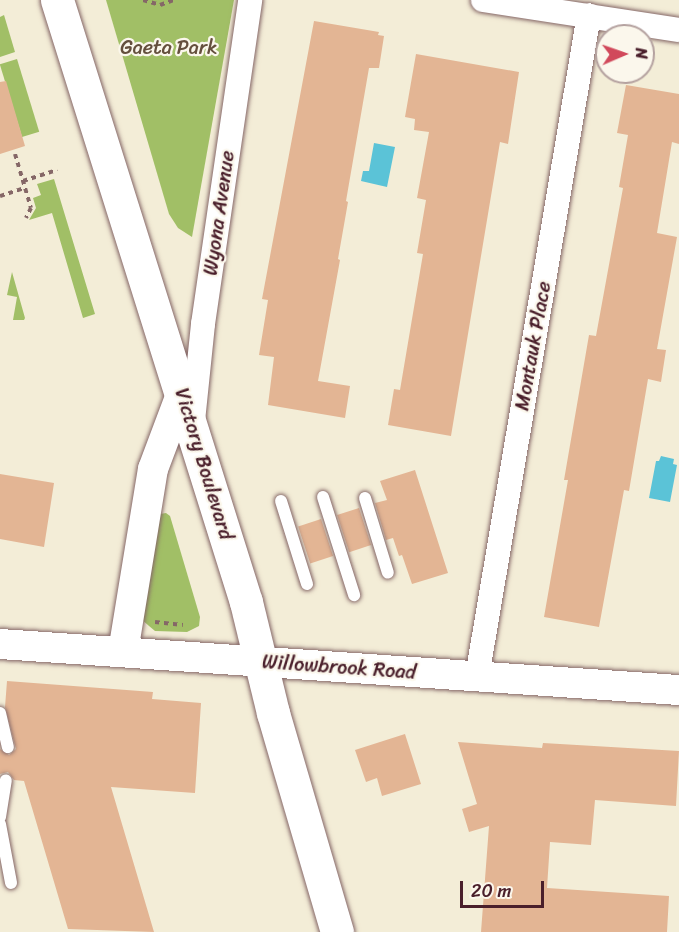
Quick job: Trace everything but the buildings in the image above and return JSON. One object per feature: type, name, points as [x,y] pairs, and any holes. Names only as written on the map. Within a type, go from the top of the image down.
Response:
[{"type":"main road","name":"Victory Boulevard","points":[[57,0],[193,427],[246,602],[301,813],[337,932]]},
{"type":"street","name":"Wyona Avenue","points":[[193,427],[202,324],[249,0]]},
{"type":"street","points":[[483,0],[679,30]]},
{"type":"street","name":"Montauk Place","points":[[477,677],[589,15]]},
{"type":"street","points":[[123,652],[153,470],[182,392]]},
{"type":"street","name":"Willowbrook Road","points":[[0,644],[679,690]]},
{"type":"lane","points":[[323,497],[354,595]]},
{"type":"lane","points":[[365,498],[388,573]]},
{"type":"lane","points":[[281,501],[307,584]]},
{"type":"lane","points":[[0,713],[8,747]]},
{"type":"lane","points":[[0,817],[6,780]]},
{"type":"lane","points":[[0,824],[11,883]]},
{"type":"path","points":[[142,0],[160,5],[174,0]]},
{"type":"path","points":[[15,154],[31,208],[26,218]]},
{"type":"path","points":[[23,181],[57,170]]},
{"type":"path","points":[[0,196],[25,188]]},
{"type":"path","points":[[151,622],[186,625]]},
{"type":"green space","name":"Gaeta Park","points":[[106,0],[234,0],[192,237],[178,228],[169,214]]},
{"type":"green space","points":[[4,15],[15,52],[0,57],[0,17]]},
{"type":"green space","points":[[17,59],[39,132],[22,137],[0,65]]},
{"type":"green space","points":[[54,179],[95,314],[83,318],[52,213],[29,220],[36,208],[33,198],[41,195],[37,184]]},
{"type":"green space","points":[[12,272],[24,320],[13,320],[17,297],[7,295]]},
{"type":"green space","points":[[166,513],[170,516],[200,617],[199,626],[187,632],[155,631],[142,620],[160,514]]},
{"type":"water","points":[[374,143],[395,147],[387,187],[361,181],[363,171],[369,171]]},
{"type":"water","points":[[661,456],[674,459],[673,464],[677,465],[670,502],[649,498],[656,461],[659,461]]}]
